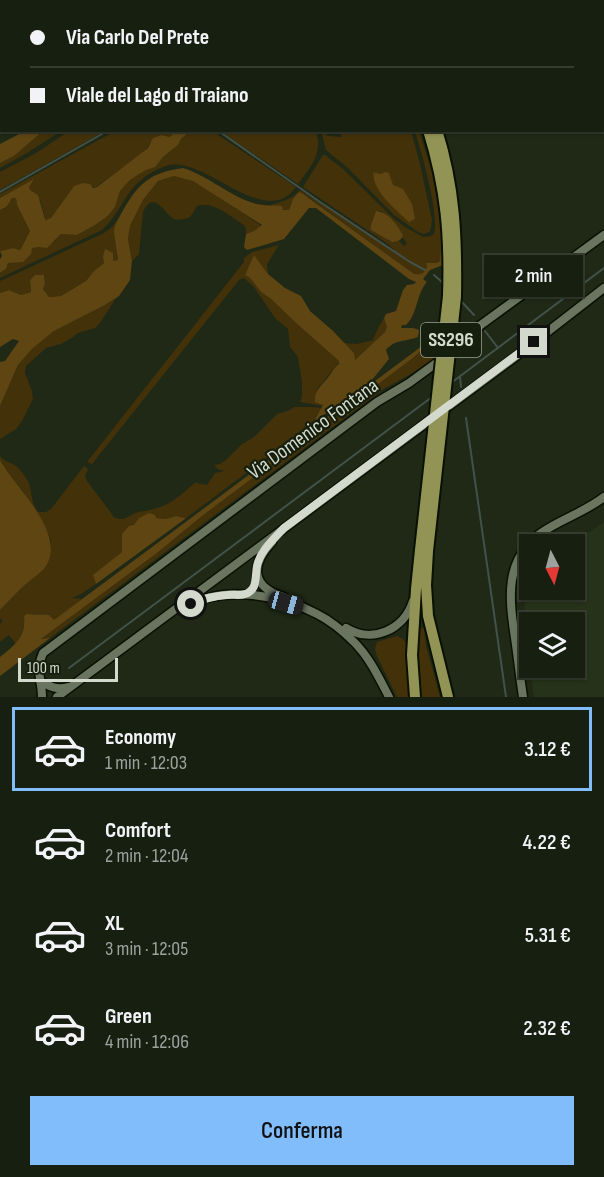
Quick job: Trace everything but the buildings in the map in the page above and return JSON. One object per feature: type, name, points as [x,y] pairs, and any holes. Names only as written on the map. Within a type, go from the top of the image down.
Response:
[{"type":"main road","name":"SS296","points":[[429,132],[444,191],[449,256],[448,296],[424,550],[428,616],[448,697]]},
{"type":"main road","name":"SS296","points":[[415,697],[412,655],[416,589],[424,550],[456,297],[455,219],[450,182],[438,132]]},
{"type":"street","name":"Via Domenico Fontana","points":[[40,681],[38,668],[42,653],[388,394],[410,383],[454,350],[478,327],[604,235]]},
{"type":"street","points":[[57,697],[519,354],[604,288]]},
{"type":"street","points":[[523,697],[510,601],[511,581],[517,562],[523,551],[537,536],[604,497]]},
{"type":"street","points":[[244,595],[253,588],[261,556],[284,528]]},
{"type":"street","points":[[256,575],[259,581],[275,594],[310,606],[354,633],[364,635],[379,634],[399,624],[407,616],[416,589]]},
{"type":"street","points":[[164,618],[202,599],[219,595],[244,595],[274,599],[299,606],[328,621],[354,642],[371,663],[389,697]]},
{"type":"street","points":[[346,628],[367,648],[394,697]]},
{"type":"street","points":[[40,681],[50,687],[70,687]]},
{"type":"street","points":[[40,681],[42,697]]},
{"type":"shaded area","points":[[23,132],[42,132],[14,156],[0,163],[0,144]]},
{"type":"shaded area","points":[[42,132],[59,132],[0,168],[0,163],[14,156]]},
{"type":"shaded area","points":[[68,132],[103,132],[0,190],[0,172],[36,153]]},
{"type":"shaded area","points":[[113,132],[171,132],[172,135],[169,137],[150,143],[141,154],[96,187],[74,186],[51,218],[46,221],[40,200],[29,187],[33,180],[0,198],[0,194]]},
{"type":"shaded area","points":[[171,132],[190,132],[155,167],[130,180],[120,191],[115,207],[108,216],[77,235],[61,234],[47,248],[32,248],[31,254],[23,262],[8,263],[6,269],[0,273],[2,256],[0,251],[13,248],[20,250],[30,231],[17,205],[16,198],[12,198],[6,207],[0,210],[0,198],[34,179],[29,187],[38,195],[46,220],[51,218],[74,186],[83,183],[90,184],[93,188],[97,187],[148,148],[153,138],[172,135]]},
{"type":"shaded area","points":[[191,132],[316,132],[318,146],[314,159],[298,184],[223,133],[218,133],[296,187],[283,198],[268,201],[251,197],[198,170],[181,165],[166,166],[149,174],[135,186],[102,230],[0,278],[0,273],[6,269],[8,263],[16,262],[31,248],[54,242],[61,234],[77,235],[108,216],[115,207],[120,191],[130,180],[155,166],[178,145],[181,139]]},
{"type":"shaded area","points":[[321,132],[328,136],[342,137],[339,132],[411,132],[432,220],[429,232],[424,234],[418,232],[394,215],[348,168],[326,150]]},
{"type":"shaded area","points":[[415,132],[419,132],[434,178],[442,247],[440,261],[426,263],[426,270],[420,275],[413,274],[308,197],[294,199],[289,210],[270,205],[294,196],[300,190],[395,251],[303,187],[325,155],[343,169],[393,218],[423,237],[434,234],[435,225],[429,183]],"holes":[[[381,211],[388,216],[407,243],[404,246],[398,240],[392,242],[372,230],[376,212]]]},
{"type":"shaded area","points":[[183,168],[247,201],[260,205],[282,206],[283,210],[289,210],[293,199],[299,192],[414,274],[423,273],[427,267],[426,263],[440,261],[442,246],[443,265],[430,270],[423,279],[427,282],[413,315],[401,328],[419,330],[418,337],[389,346],[386,350],[389,359],[372,380],[315,419],[323,405],[315,402],[316,394],[339,361],[245,275],[254,255],[268,274],[285,288],[301,296],[310,311],[354,353],[355,360],[385,332],[386,314],[396,311],[403,290],[407,285],[416,282],[316,208],[309,208],[284,239],[247,250],[244,247],[246,234],[262,225],[193,181],[174,176],[158,181],[143,200],[130,226],[128,239],[132,261],[130,280],[119,296],[54,331],[32,349],[18,365],[0,406],[0,362],[5,361],[19,341],[13,339],[0,347],[0,293],[9,290],[21,295],[31,292],[30,280],[35,275],[44,275],[43,289],[49,297],[61,296],[86,281],[104,263],[105,249],[113,253],[113,261],[118,260],[114,232],[121,214],[133,195],[152,177]]},
{"type":"shaded area","points":[[374,171],[381,174],[389,173],[393,185],[403,189],[412,204],[415,219],[409,222],[380,192],[374,178]]},
{"type":"shaded area","points":[[174,176],[193,180],[262,226],[246,234],[244,225],[209,205],[197,206],[189,218],[175,219],[159,205],[151,202],[143,212],[139,254],[132,261],[128,239],[130,226],[143,200],[158,181]]},
{"type":"shaded area","points":[[14,197],[30,231],[20,250],[13,248],[0,251],[0,210],[4,209]]},
{"type":"shaded area","points":[[376,211],[385,214],[398,227],[403,235],[400,239],[392,242],[371,230]]},
{"type":"shaded area","points":[[121,215],[114,230],[118,260],[113,261],[103,257],[104,263],[86,281],[61,296],[49,297],[43,289],[44,275],[35,275],[30,280],[31,292],[21,295],[9,290],[0,293],[0,281],[104,233]]},
{"type":"shaded area","points":[[279,245],[267,264],[268,274],[254,256],[245,275],[339,361],[317,389],[323,406],[300,402],[302,382],[298,357],[290,347],[288,329],[275,318],[254,287],[244,278],[239,280],[92,464],[87,462],[244,262],[244,258],[252,252]]},
{"type":"shaded area","points":[[116,298],[95,328],[78,333],[61,344],[46,348],[26,366],[25,373],[33,399],[16,429],[0,439],[0,406],[18,365],[32,349],[54,331]]},
{"type":"shaded area","points":[[384,318],[387,327],[385,332],[354,361],[354,353],[344,343],[357,344],[373,340]]},
{"type":"shaded area","points":[[426,343],[413,358],[41,639],[50,638],[0,676],[0,657],[15,644],[21,635],[24,616],[27,614],[49,615],[54,620]]},
{"type":"shaded area","points":[[436,345],[435,358],[385,388],[50,638],[40,640],[426,347]]},
{"type":"shaded area","points":[[294,407],[322,408],[315,418],[318,419],[185,519],[176,516],[166,519],[156,518],[134,525],[122,534],[122,552],[94,575],[96,584],[72,598],[83,599],[53,621],[39,614],[24,616],[23,630],[16,644],[9,635],[0,642],[2,619],[0,619],[0,610],[44,569],[50,557],[51,541],[44,525],[23,491],[5,468],[0,456],[16,466],[28,481],[38,512],[51,509],[84,466],[88,469],[85,476],[87,481],[114,517],[122,519],[168,503],[197,481],[196,483],[207,485],[215,473],[224,471],[214,465],[226,460],[277,414]]},
{"type":"shaded area","points":[[0,460],[45,527],[50,542],[50,556],[44,569],[0,610]]},
{"type":"shaded area","points":[[149,513],[155,515],[156,518],[166,519],[176,516],[185,519],[96,584],[93,575],[122,552],[122,534],[139,518]]},
{"type":"shaded area","points":[[604,522],[604,697],[534,697],[531,678],[585,678],[585,612],[524,612],[525,600],[585,600],[585,535]]},
{"type":"shaded area","points":[[424,628],[426,646],[440,697],[419,697],[416,629]]},
{"type":"shaded area","points":[[397,636],[406,644],[409,697],[397,697],[376,654],[377,642]]},
{"type":"waterway","points":[[0,192],[105,132]]},
{"type":"waterway","points":[[220,132],[320,202],[425,270]]},
{"type":"waterway","points":[[451,383],[604,268]]},
{"type":"waterway","points":[[434,275],[443,283]]},
{"type":"waterway","points":[[460,300],[474,315]]},
{"type":"waterway","points":[[485,331],[498,348]]},
{"type":"waterway","points":[[460,377],[461,387]]},
{"type":"waterway","points":[[69,668],[432,397]]},
{"type":"waterway","points":[[466,418],[506,697]]},
{"type":"route","points":[[191,604],[219,595],[244,595],[251,591],[255,584],[261,556],[284,528],[534,342]]}]
